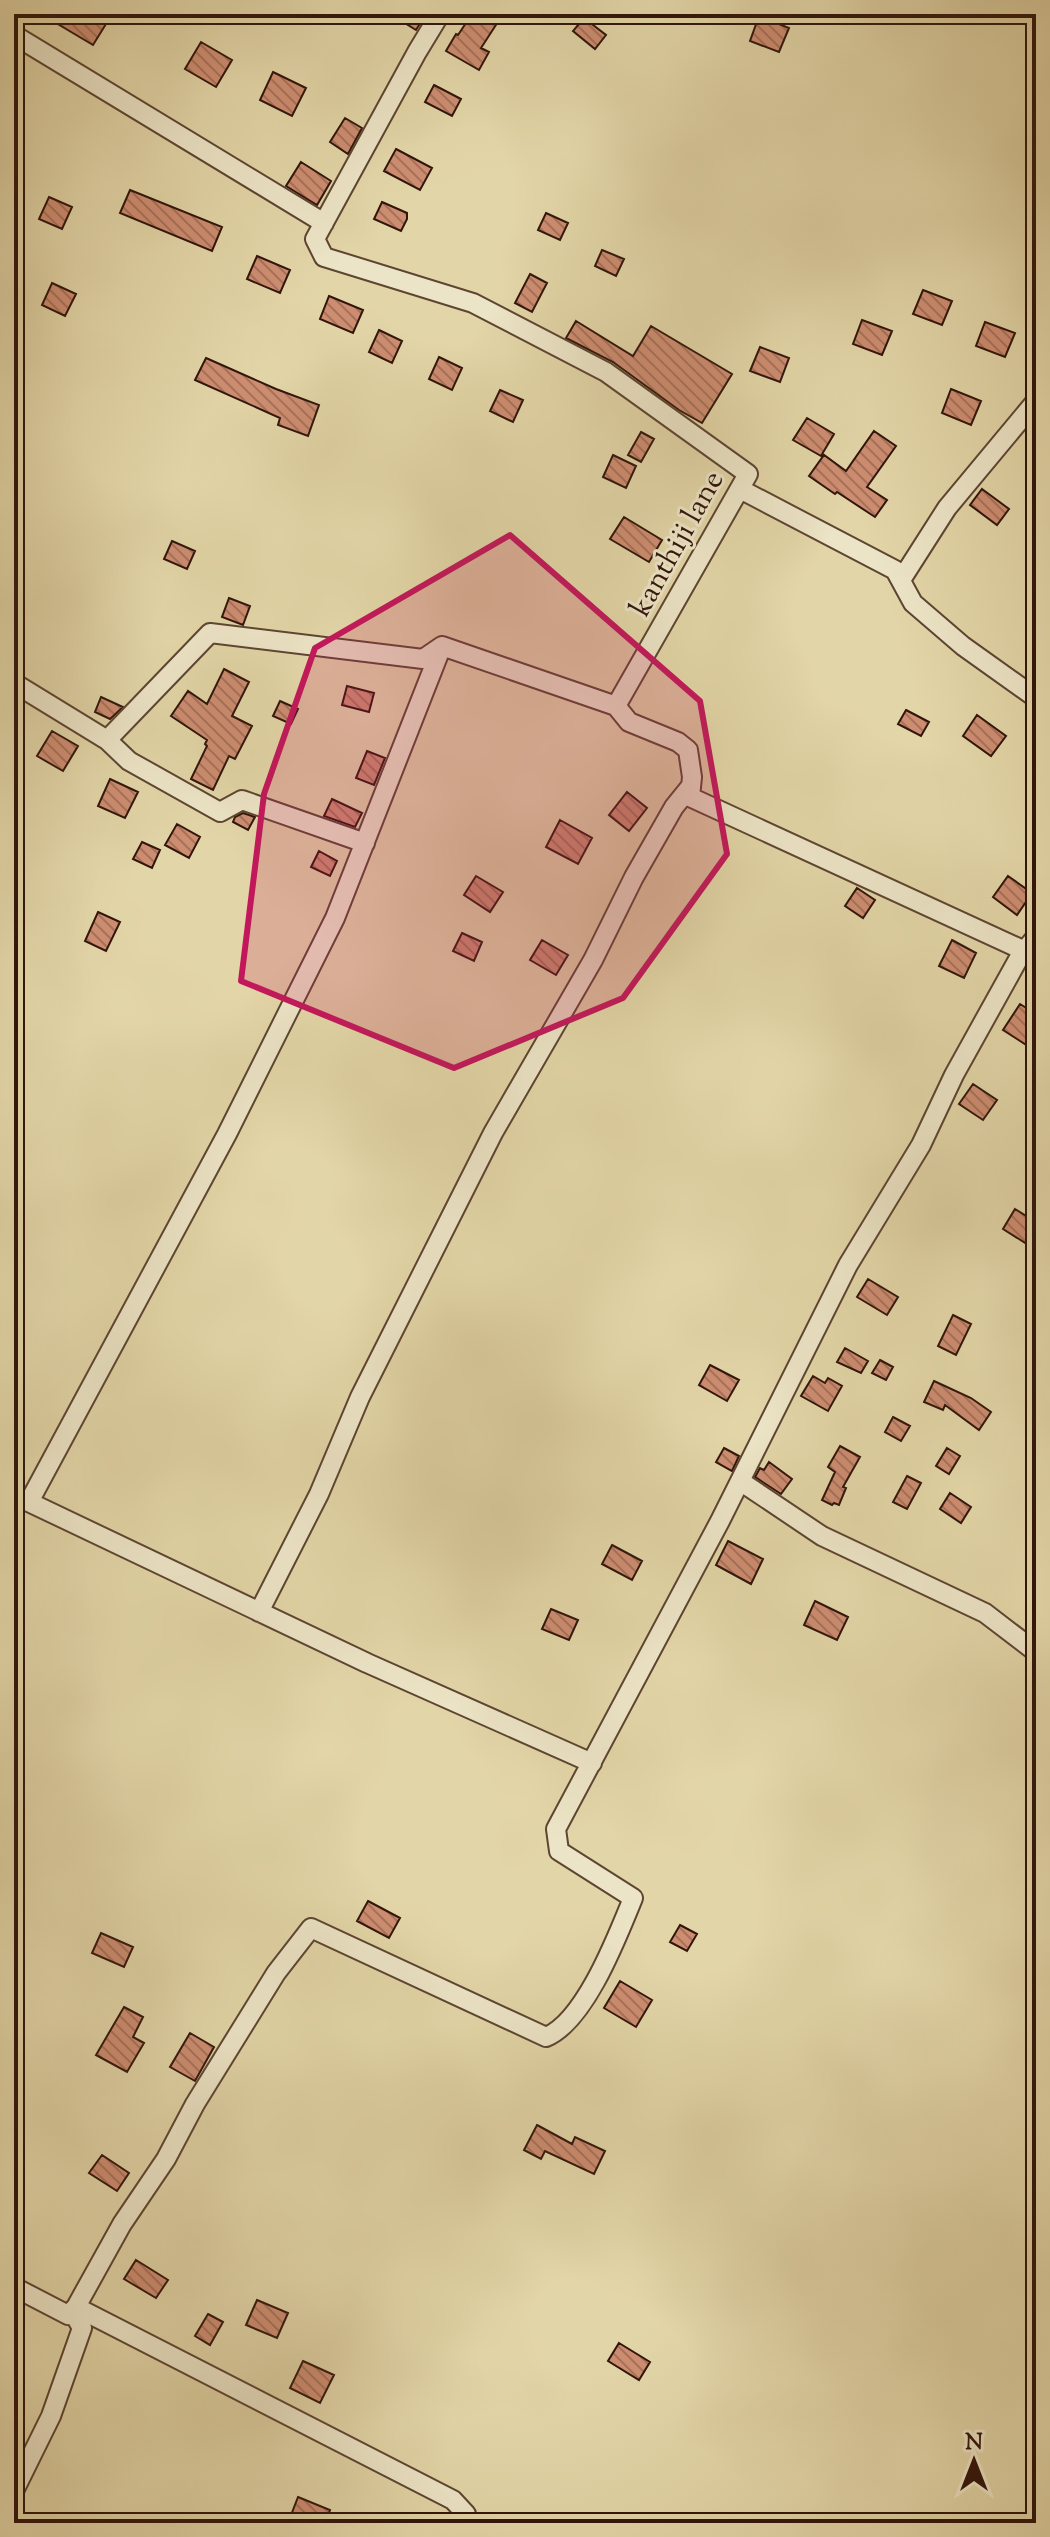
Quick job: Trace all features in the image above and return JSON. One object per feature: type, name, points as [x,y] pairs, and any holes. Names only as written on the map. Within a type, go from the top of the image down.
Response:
[{"type":"street","points":[[14,35],[324,223],[440,14]]},
{"type":"street","name":"kanthiji lane","points":[[324,223],[315,239],[324,257],[473,303],[606,372],[748,474],[616,706]]},
{"type":"street","points":[[901,580],[947,508],[1036,401]]},
{"type":"street","points":[[740,489],[895,570],[913,603],[963,646],[1036,698]]},
{"type":"street","points":[[107,740],[210,633],[423,659],[442,646]]},
{"type":"street","points":[[14,2287],[68,2315],[74,2309],[122,2224],[166,2159],[195,2104],[276,1973],[311,1928],[546,2037],[560,2031],[610,1954],[633,1898],[559,1851],[556,1829],[740,1481],[848,1265],[921,1145],[954,1075],[1032,948],[690,797],[692,777],[688,750],[678,742],[629,722],[616,706],[442,646]]},
{"type":"street","points":[[442,646],[335,918],[227,1134],[22,1498],[367,1663],[592,1763]]},
{"type":"street","points":[[14,683],[107,740],[129,761],[220,812],[242,800],[365,843]]},
{"type":"street","points":[[259,1612],[319,1494],[360,1397],[486,1146],[593,960],[667,819],[691,786]]},
{"type":"street","points":[[740,1481],[822,1536],[985,1613],[1036,1652]]},
{"type":"street","points":[[14,2491],[51,2416],[82,2328],[74,2309]]},
{"type":"street","points":[[74,2309],[453,2500],[466,2514],[460,2523]]},
{"type":"highlighted area","points":[[510,535],[700,701],[727,854],[623,998],[454,1068],[241,981],[264,794],[315,648]]},
{"type":"building","points":[[41,14],[101,14],[109,19],[93,45]]},
{"type":"building","points":[[390,14],[426,14],[416,30]]},
{"type":"building","points":[[472,14],[503,14],[481,48],[489,52],[479,70],[446,51]]},
{"type":"building","points":[[759,16],[789,28],[779,52],[750,41]]},
{"type":"building","points":[[584,18],[606,35],[595,49],[573,31]]},
{"type":"building","points":[[201,42],[232,60],[216,87],[185,69]]},
{"type":"building","points":[[273,72],[306,88],[292,116],[260,100]]},
{"type":"building","points":[[434,85],[461,99],[452,116],[425,102]]},
{"type":"building","points":[[345,118],[362,128],[348,154],[330,142]]},
{"type":"building","points":[[396,149],[432,168],[420,190],[384,171]]},
{"type":"building","points":[[301,162],[331,181],[317,205],[286,186]]},
{"type":"building","points":[[130,190],[222,227],[212,251],[120,213]]},
{"type":"building","points":[[49,197],[72,207],[62,229],[39,219]]},
{"type":"building","points":[[382,202],[407,213],[401,231],[374,219]]},
{"type":"building","points":[[546,213],[568,223],[560,240],[538,230]]},
{"type":"building","points":[[602,250],[624,259],[616,276],[595,266]]},
{"type":"building","points":[[257,256],[290,270],[280,293],[247,279]]},
{"type":"building","points":[[530,274],[547,283],[532,312],[515,303]]},
{"type":"building","points":[[52,283],[76,294],[65,316],[42,305]]},
{"type":"building","points":[[923,290],[952,301],[942,325],[913,314]]},
{"type":"building","points":[[329,296],[363,310],[353,333],[320,319]]},
{"type":"building","points":[[862,320],[892,331],[882,355],[853,344]]},
{"type":"building","points":[[576,321],[633,356],[651,326],[732,374],[702,423],[613,362],[566,338]]},
{"type":"building","points":[[985,322],[1015,333],[1005,357],[976,346]]},
{"type":"building","points":[[379,330],[402,341],[392,363],[369,352]]},
{"type":"building","points":[[760,347],[789,358],[780,382],[750,371]]},
{"type":"building","points":[[439,357],[462,368],[452,390],[429,379]]},
{"type":"building","points":[[206,358],[319,405],[308,436],[278,425],[280,418],[195,380]]},
{"type":"building","points":[[951,389],[981,401],[971,425],[942,413]]},
{"type":"building","points":[[500,390],[523,400],[513,422],[490,411]]},
{"type":"building","points":[[807,418],[834,434],[821,456],[793,440]]},
{"type":"building","points":[[874,431],[896,446],[867,487],[887,500],[875,517],[809,476],[824,455],[846,471]]},
{"type":"building","points":[[641,432],[654,439],[641,462],[628,455]]},
{"type":"building","points":[[613,455],[636,466],[626,488],[603,477]]},
{"type":"building","points":[[982,489],[1009,509],[997,525],[970,505]]},
{"type":"building","points":[[624,517],[662,540],[649,562],[610,539]]},
{"type":"building","points":[[172,541],[195,551],[187,569],[164,559]]},
{"type":"building","points":[[229,598],[250,606],[243,625],[222,617]]},
{"type":"building","points":[[224,669],[249,682],[232,716],[252,726],[235,759],[229,756],[213,790],[191,779],[207,740],[171,716],[188,691],[207,704]]},
{"type":"building","points":[[347,686],[374,693],[369,712],[342,705]]},
{"type":"building","points":[[101,697],[123,707],[110,719],[95,712]]},
{"type":"building","points":[[280,701],[298,709],[291,724],[273,716]]},
{"type":"building","points":[[906,710],[929,722],[921,736],[898,724]]},
{"type":"building","points":[[977,715],[1006,736],[991,756],[963,736]]},
{"type":"building","points":[[52,731],[78,746],[63,771],[37,756]]},
{"type":"building","points":[[367,751],[385,758],[374,785],[356,778]]},
{"type":"building","points":[[110,779],[138,792],[125,818],[98,806]]},
{"type":"building","points":[[627,792],[647,808],[629,831],[609,815]]},
{"type":"building","points":[[332,799],[362,813],[355,827],[324,816]]},
{"type":"building","points":[[243,813],[255,817],[248,830],[233,822]]},
{"type":"building","points":[[560,820],[592,838],[578,864],[546,847]]},
{"type":"building","points":[[177,824],[200,837],[189,858],[165,845]]},
{"type":"building","points":[[142,842],[160,850],[152,868],[133,859]]},
{"type":"building","points":[[319,851],[337,861],[330,876],[311,867]]},
{"type":"building","points":[[476,876],[503,892],[490,912],[464,895]]},
{"type":"building","points":[[1008,876],[1032,893],[1017,915],[993,897]]},
{"type":"building","points":[[857,888],[875,900],[863,918],[845,906]]},
{"type":"building","points":[[98,912],[120,922],[106,951],[85,941]]},
{"type":"building","points":[[462,933],[482,942],[474,961],[453,951]]},
{"type":"building","points":[[542,940],[568,955],[556,975],[530,960]]},
{"type":"building","points":[[952,940],[976,953],[964,978],[939,966]]},
{"type":"building","points":[[1020,1004],[1036,1014],[1036,1033],[1028,1046],[1003,1030]]},
{"type":"building","points":[[973,1084],[997,1100],[983,1120],[959,1104]]},
{"type":"building","points":[[1015,1209],[1036,1222],[1036,1236],[1030,1246],[1003,1229]]},
{"type":"building","points":[[868,1279],[898,1297],[887,1315],[857,1297]]},
{"type":"building","points":[[953,1315],[971,1324],[956,1355],[938,1346]]},
{"type":"building","points":[[845,1348],[868,1361],[861,1373],[837,1362]]},
{"type":"building","points":[[880,1360],[893,1367],[886,1380],[872,1373]]},
{"type":"building","points":[[710,1365],[739,1380],[727,1401],[699,1385]]},
{"type":"building","points":[[813,1376],[825,1383],[828,1378],[842,1386],[828,1411],[801,1396]]},
{"type":"building","points":[[934,1381],[971,1398],[991,1412],[979,1430],[945,1405],[943,1410],[924,1402]]},
{"type":"building","points":[[893,1417],[910,1426],[901,1441],[885,1432]]},
{"type":"building","points":[[840,1446],[860,1457],[843,1487],[846,1488],[839,1505],[832,1505],[822,1500],[835,1472],[828,1467]]},
{"type":"building","points":[[724,1448],[739,1456],[732,1471],[716,1462]]},
{"type":"building","points":[[947,1448],[960,1456],[949,1474],[936,1466]]},
{"type":"building","points":[[769,1462],[792,1479],[781,1494],[755,1477],[760,1468],[764,1470]]},
{"type":"building","points":[[907,1476],[921,1483],[907,1509],[893,1502]]},
{"type":"building","points":[[950,1493],[971,1507],[961,1523],[940,1509]]},
{"type":"building","points":[[728,1541],[763,1559],[751,1584],[716,1565]]},
{"type":"building","points":[[612,1545],[642,1561],[632,1580],[602,1564]]},
{"type":"building","points":[[815,1601],[848,1617],[837,1640],[804,1625]]},
{"type":"building","points":[[551,1609],[578,1620],[569,1640],[542,1629]]},
{"type":"building","points":[[368,1901],[400,1918],[389,1938],[357,1921]]},
{"type":"building","points":[[680,1925],[697,1934],[687,1951],[670,1942]]},
{"type":"building","points":[[101,1933],[133,1947],[124,1967],[92,1953]]},
{"type":"building","points":[[620,1981],[652,2000],[636,2027],[604,2008]]},
{"type":"building","points":[[124,2007],[143,2017],[133,2037],[144,2043],[127,2072],[96,2055]]},
{"type":"building","points":[[190,2033],[214,2047],[195,2081],[170,2067]]},
{"type":"building","points":[[537,2125],[572,2144],[575,2137],[605,2151],[594,2174],[545,2151],[541,2159],[524,2150]]},
{"type":"building","points":[[102,2155],[129,2173],[117,2191],[89,2173]]},
{"type":"building","points":[[136,2260],[168,2280],[156,2298],[124,2279]]},
{"type":"building","points":[[257,2300],[288,2313],[277,2338],[246,2325]]},
{"type":"building","points":[[208,2314],[223,2322],[210,2345],[195,2336]]},
{"type":"building","points":[[619,2343],[650,2362],[639,2380],[608,2361]]},
{"type":"building","points":[[303,2361],[334,2375],[320,2403],[290,2388]]},
{"type":"building","points":[[298,2497],[330,2510],[325,2523],[288,2523]]}]
